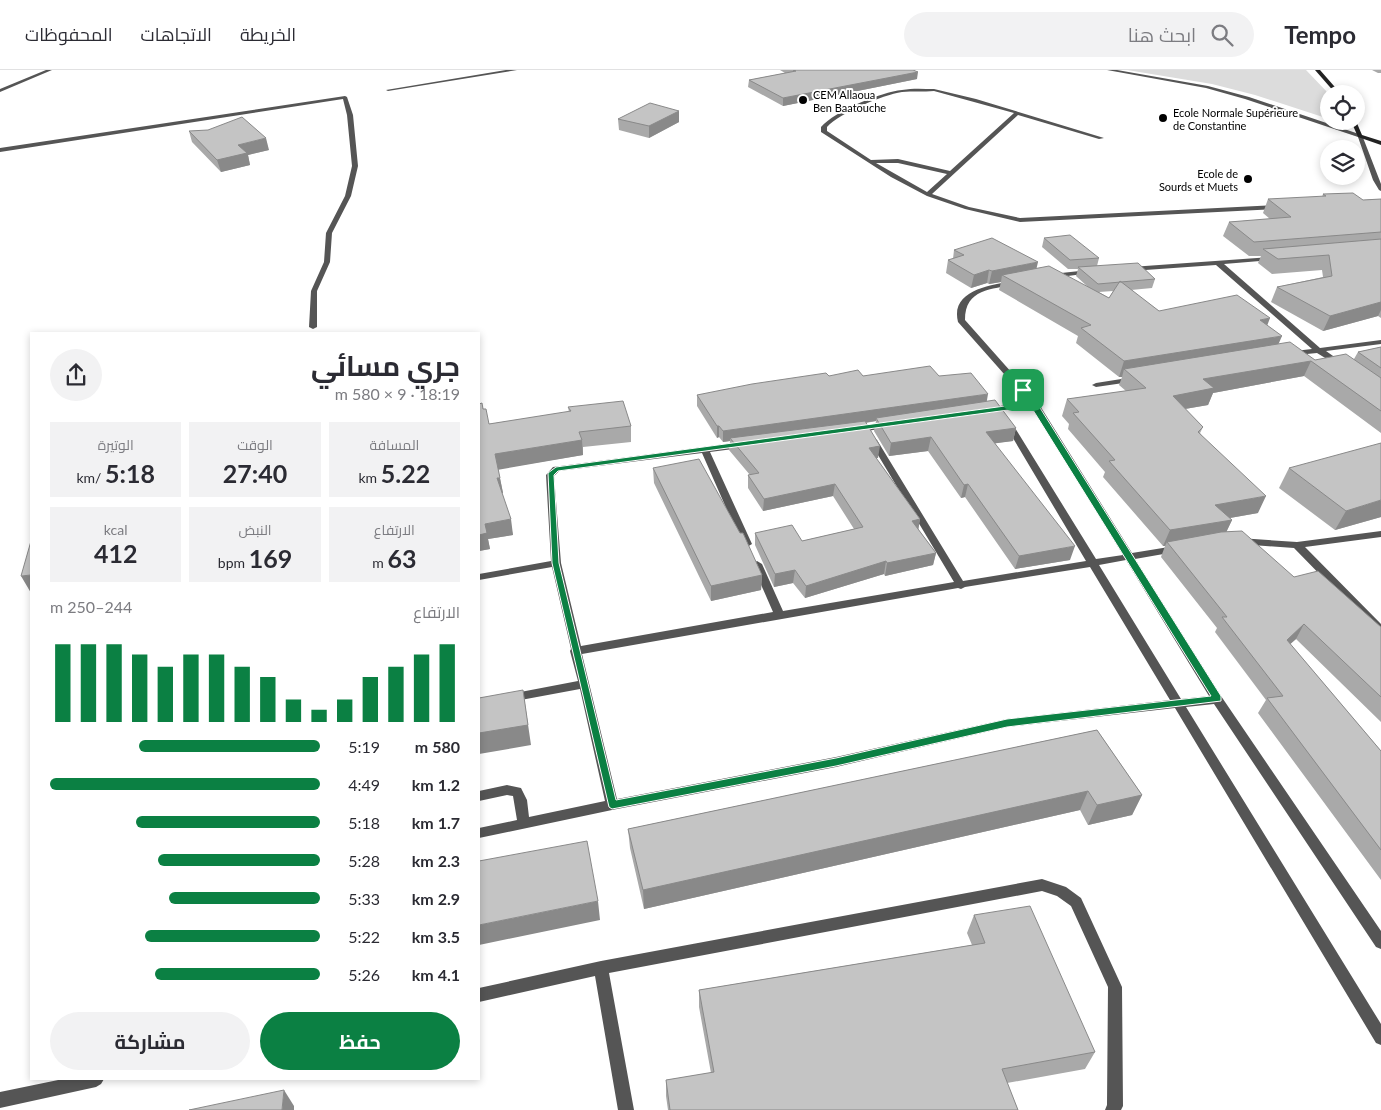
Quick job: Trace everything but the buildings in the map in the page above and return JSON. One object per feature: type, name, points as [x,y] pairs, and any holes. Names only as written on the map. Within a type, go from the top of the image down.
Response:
[{"type":"main road","points":[[1317,70],[1331,85]]},
{"type":"main road","points":[[1357,130],[1360,136],[1381,143]]},
{"type":"street","points":[[0,91],[50,70]]},
{"type":"street","points":[[388,90],[515,70]]},
{"type":"street","points":[[1109,70],[1206,87],[1247,98],[1360,136],[1381,189]]},
{"type":"street","points":[[0,86],[11,86]]},
{"type":"street","points":[[1101,138],[934,90],[902,91],[881,96],[832,119],[824,127],[824,132],[917,189],[950,202],[994,215],[1020,220],[1283,206]]},
{"type":"street","points":[[0,150],[345,97],[350,115],[355,166],[348,196],[329,233],[327,262],[314,291],[313,327]]},
{"type":"street","points":[[928,194],[1017,113]]},
{"type":"street","points":[[872,161],[898,161],[951,173]]},
{"type":"street","points":[[1118,270],[1276,258]]},
{"type":"street","points":[[1218,263],[1317,349],[1349,372]]},
{"type":"street","points":[[1040,278],[1068,273],[1098,271]]},
{"type":"street","points":[[1021,282],[992,287],[974,294],[963,304],[961,320],[1034,403],[1217,699],[1381,943]]},
{"type":"street","points":[[1279,355],[1381,342]]},
{"type":"street","points":[[1096,385],[1144,377]]},
{"type":"street","points":[[1023,390],[1004,416],[1381,1038]]},
{"type":"street","points":[[979,412],[1034,403]]},
{"type":"street","points":[[847,431],[904,423]]},
{"type":"street","points":[[866,428],[961,586]]},
{"type":"street","points":[[612,804],[556,563],[550,475],[556,469],[752,444]]},
{"type":"street","points":[[705,450],[779,614]]},
{"type":"street","points":[[1224,542],[1252,540],[1297,545],[1381,534]]},
{"type":"street","points":[[1297,545],[1381,630]]},
{"type":"street","points":[[575,650],[779,614],[1095,564],[1129,556],[1186,547]]},
{"type":"street","points":[[480,577],[556,563]]},
{"type":"street","points":[[498,700],[583,684]]},
{"type":"street","points":[[480,833],[612,804],[836,762],[1007,723],[1217,699]]},
{"type":"street","points":[[480,796],[507,790],[517,792],[521,800],[524,823]]},
{"type":"street","points":[[480,995],[601,968],[1042,885],[1061,891],[1076,902],[1114,987],[1115,1106],[1112,1110]]},
{"type":"street","points":[[601,968],[626,1110]]},
{"type":"street","points":[[0,1100],[91,1080]]},
{"type":"shaded area","points":[[1127,70],[1306,70],[1320,85],[1320,116],[1255,95],[1212,84]]},
{"type":"place","name":"CEM Allaoua Ben Baatouche","points":[[803,100]]},
{"type":"place","name":"Ecole Normale Supérieure de Constantine","points":[[1163,118]]},
{"type":"place","name":"Ecole de Sourds et Muets","points":[[1248,179]]},
{"type":"route","points":[[1023,390],[1034,403],[1217,699],[1007,723],[836,762],[612,804],[556,563],[550,475],[556,469],[1008,408],[1023,390]]}]
